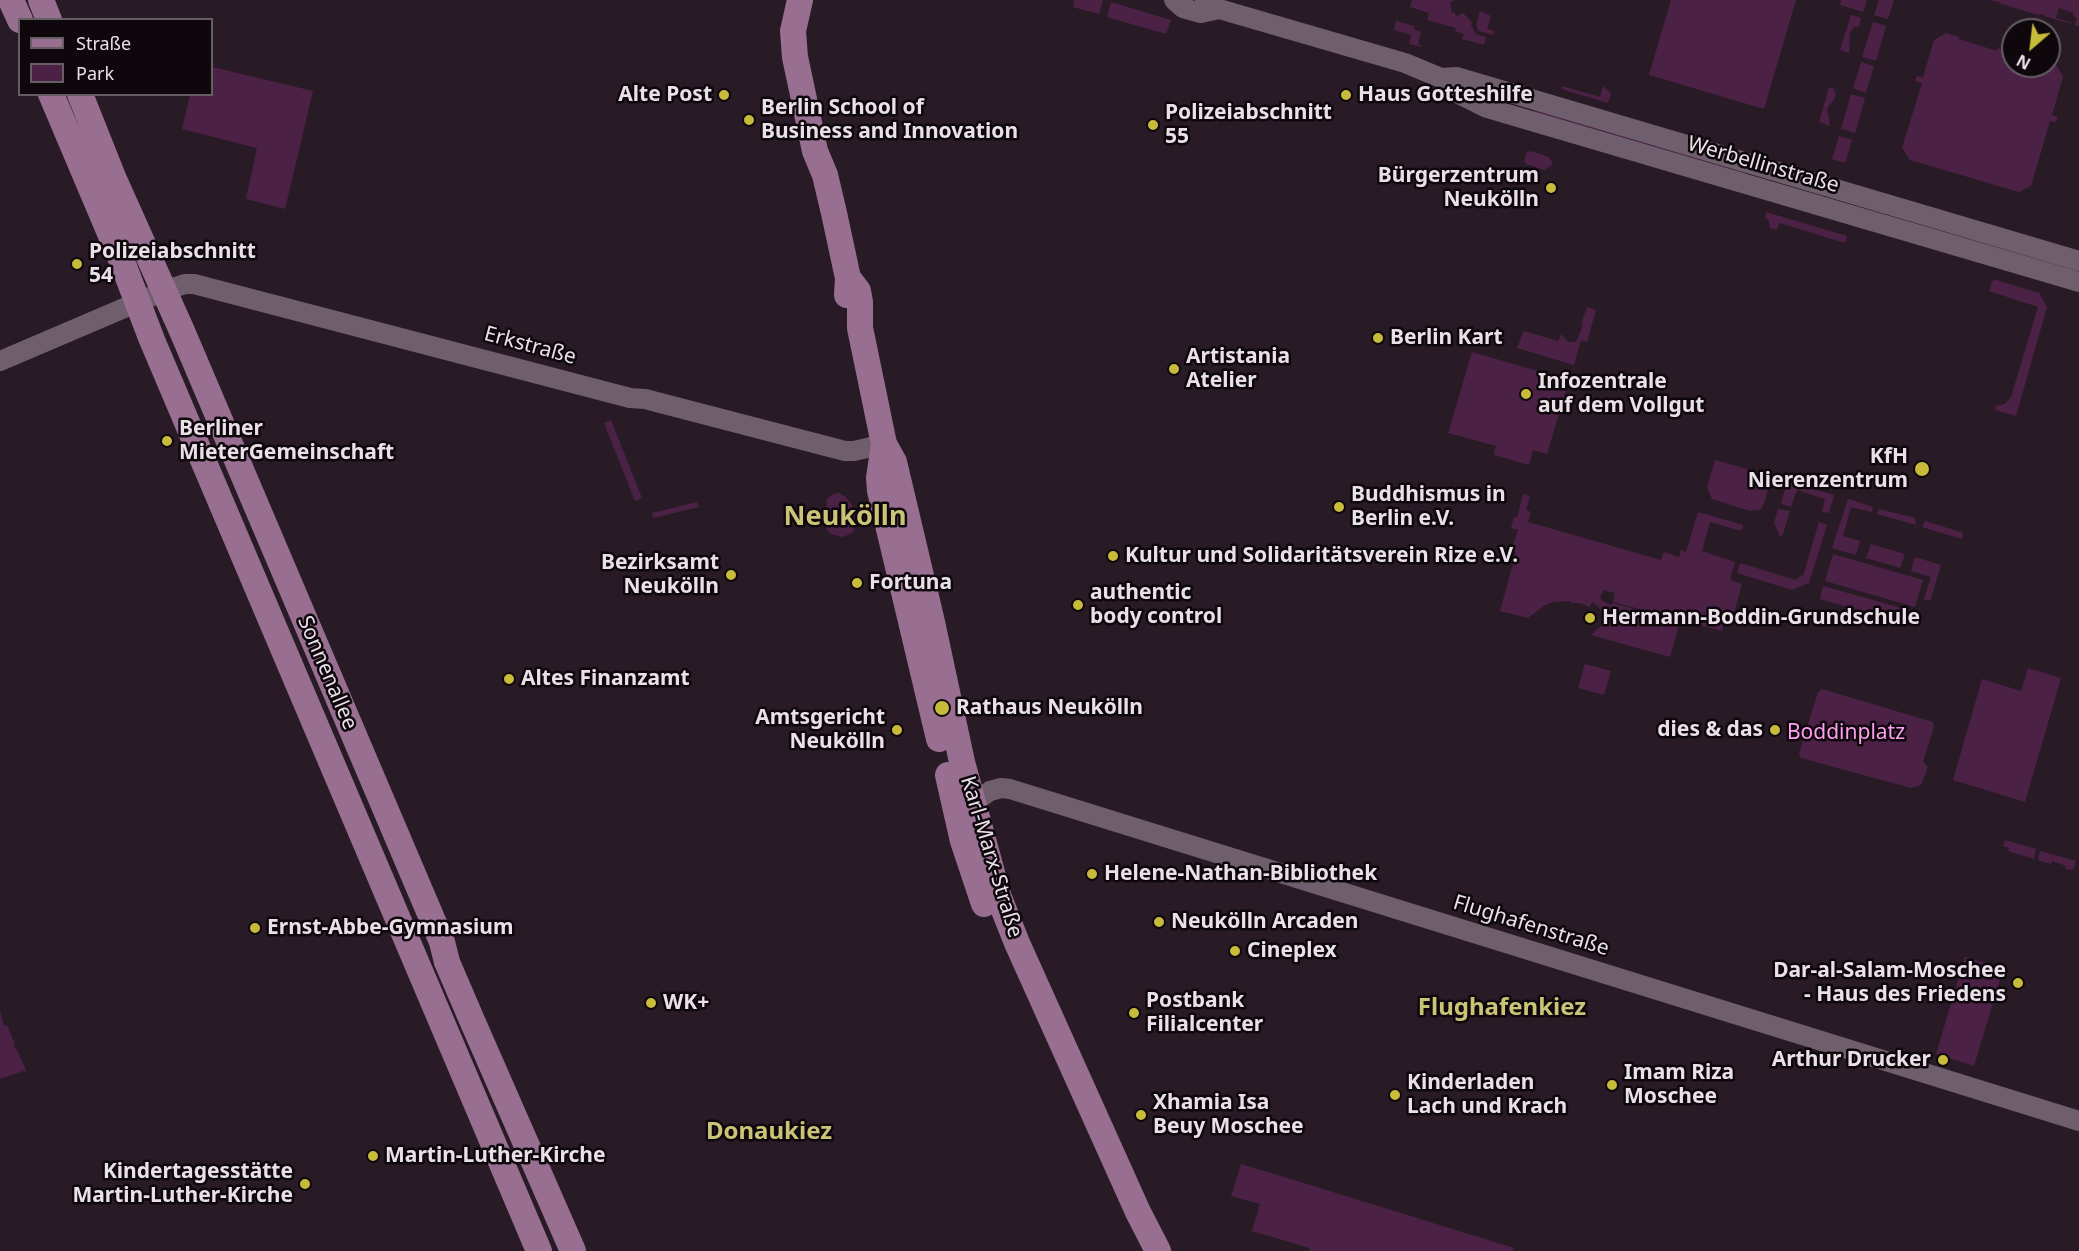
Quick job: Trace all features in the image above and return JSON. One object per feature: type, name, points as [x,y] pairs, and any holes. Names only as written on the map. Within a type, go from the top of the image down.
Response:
[{"type":"main road","points":[[11,0],[19,18]]},
{"type":"main road","points":[[41,0],[48,18]]},
{"type":"main road","name":"Karl-Marx-Straße","points":[[801,0],[793,31],[793,44],[815,151],[825,175],[848,278],[849,304],[860,327],[884,444],[894,462],[935,633],[972,804],[1007,921],[1135,1219],[1141,1251]]},
{"type":"main road","name":"Sonnenallee","points":[[52,96],[539,1251]]},
{"type":"main road","name":"Sonnenallee","points":[[81,96],[113,177],[435,924],[459,991],[573,1251]]},
{"type":"main road","name":"Karl-Marx-Straße","points":[[884,444],[879,478],[880,490],[963,841],[978,888],[1135,1219],[1158,1251]]},
{"type":"main road","points":[[949,783],[972,804],[963,841]]},
{"type":"street","name":"Werbellinstraße","points":[[1174,0],[1183,8],[1201,13],[1212,4],[1405,63],[1441,78],[1457,77],[2079,261]]},
{"type":"street","name":"Werbellinstraße","points":[[1441,78],[1451,90],[1478,105],[1757,189],[2078,279]]},
{"type":"street","points":[[1508,114],[1514,95]]},
{"type":"street","points":[[1757,189],[1763,168]]},
{"type":"street","points":[[1864,220],[1870,200]]},
{"type":"street","name":"Erkstraße","points":[[0,361],[164,291],[185,284],[194,284],[845,451],[884,444]]},
{"type":"street","name":"Flughafenstraße","points":[[972,804],[990,791],[1001,788],[1010,789],[2079,1120]]},
{"type":"green space","points":[[1074,0],[1103,0],[1099,14],[1073,7]]},
{"type":"green space","points":[[1412,0],[1455,0],[1450,3],[1452,13],[1454,12],[1456,16],[1463,13],[1472,22],[1471,25],[1476,34],[1486,37],[1484,45],[1462,39],[1464,34],[1455,31],[1456,28],[1427,20],[1429,13],[1410,7]]},
{"type":"green space","points":[[1671,0],[1796,0],[1764,109],[1649,75]]},
{"type":"green space","points":[[1841,0],[1867,0],[1863,12],[1840,5]]},
{"type":"green space","points":[[1879,0],[1894,0],[1888,19],[1874,15]]},
{"type":"green space","points":[[1988,0],[2079,0],[2079,26],[2075,25],[2077,18],[2073,16],[2074,13],[2059,8],[2056,18],[2051,18]]},
{"type":"green space","points":[[1111,2],[1171,20],[1166,34],[1107,17]]},
{"type":"green space","points":[[1480,11],[1491,16],[1487,29],[1494,31],[1493,35],[1479,31],[1476,25]]},
{"type":"green space","points":[[1851,15],[1861,18],[1859,27],[1854,27],[1850,33],[1849,53],[1840,50]]},
{"type":"green space","points":[[1396,21],[1414,26],[1414,29],[1421,32],[1418,44],[1422,47],[1409,44],[1411,35],[1394,30]]},
{"type":"green space","points":[[1873,22],[1886,26],[1876,61],[1862,57]]},
{"type":"green space","points":[[1946,33],[1997,51],[1998,48],[2001,49],[2001,78],[2061,78],[2061,74],[2063,77],[2052,115],[2058,117],[2056,122],[2050,121],[2031,186],[2019,192],[1910,160],[1902,148],[1922,83],[1915,81],[1917,76],[1923,77],[1934,40]]},
{"type":"green space","points":[[1861,62],[1874,66],[1866,93],[1853,88]]},
{"type":"green space","points":[[213,67],[313,91],[285,209],[246,199],[257,148],[182,129],[190,96],[213,96]]},
{"type":"green space","points":[[1562,86],[1600,97],[1603,86],[1611,94],[1608,103],[1561,89]]},
{"type":"green space","points":[[1829,87],[1834,89],[1836,96],[1827,109],[1830,126],[1819,122]]},
{"type":"green space","points":[[1851,94],[1865,98],[1855,133],[1841,129]]},
{"type":"green space","points":[[1535,110],[1746,172],[1745,176],[1534,114]]},
{"type":"green space","points":[[1839,136],[1852,140],[1845,163],[1832,159]]},
{"type":"green space","points":[[1530,151],[1549,157],[1553,164],[1544,170],[1526,164],[1524,161],[1526,153]]},
{"type":"green space","points":[[1766,212],[1847,236],[1845,243],[1779,223],[1777,230],[1770,228],[1769,221],[1765,218]]},
{"type":"green space","points":[[1993,279],[2039,293],[2047,307],[2016,416],[1995,410],[1996,406],[2005,404],[2011,397],[2038,307],[1989,291]]},
{"type":"green space","points":[[1587,307],[1596,310],[1587,342],[1581,340],[1574,365],[1517,348],[1524,331],[1558,341],[1561,334],[1568,342],[1576,342],[1583,326],[1581,324]]},
{"type":"green space","points":[[1472,352],[1569,380],[1547,454],[1533,450],[1529,465],[1494,455],[1496,446],[1448,433]]},
{"type":"green space","points":[[611,420],[642,498],[635,501],[604,423]]},
{"type":"green space","points":[[1715,460],[1772,476],[1760,510],[1750,511],[1712,499],[1707,488]]},
{"type":"green space","points":[[1787,481],[1834,495],[1829,513],[1822,512],[1825,499],[1797,490],[1791,507],[1781,504]]},
{"type":"green space","points":[[839,493],[846,497],[857,513],[854,530],[842,537],[831,534],[827,530],[825,521],[827,499]]},
{"type":"green space","points":[[1523,494],[1530,496],[1526,510],[1531,512],[1528,522],[1661,560],[1664,552],[1679,557],[1681,550],[1686,552],[1698,512],[1743,525],[1742,531],[1710,522],[1702,551],[1735,562],[1730,580],[1742,584],[1731,624],[1724,622],[1722,631],[1613,602],[1615,593],[1603,590],[1600,598],[1606,603],[1680,621],[1670,657],[1591,635],[1602,625],[1603,616],[1599,607],[1592,602],[1590,607],[1570,601],[1553,602],[1528,618],[1500,611],[1516,553],[1511,551],[1518,530],[1511,528],[1514,517],[1517,518]]},
{"type":"green space","points":[[1848,499],[1873,507],[1872,512],[1851,507],[1843,536],[1860,541],[1856,555],[1832,548]]},
{"type":"green space","points":[[697,502],[699,507],[653,518],[652,513]]},
{"type":"green space","points":[[1778,509],[1790,511],[1782,537],[1774,523]]},
{"type":"green space","points":[[1879,509],[1915,518],[1916,525],[1877,514]]},
{"type":"green space","points":[[1925,521],[1961,532],[1962,539],[1922,527]]},
{"type":"green space","points":[[1819,522],[1827,525],[1809,583],[1792,590],[1737,573],[1740,563],[1796,580],[1801,575],[1803,576]]},
{"type":"green space","points":[[1871,544],[1905,554],[1900,568],[1866,558]]},
{"type":"green space","points":[[1833,554],[1923,580],[1915,607],[1825,581]]},
{"type":"green space","points":[[1915,557],[1941,565],[1930,601],[1924,599],[1931,577],[1911,571]]},
{"type":"green space","points":[[1823,586],[1912,611],[1908,624],[1820,599]]},
{"type":"green space","points":[[1585,664],[1611,671],[1604,695],[1578,688]]},
{"type":"green space","points":[[2028,668],[2061,678],[2025,802],[1953,780],[1982,679],[2021,691]]},
{"type":"green space","name":"Boddinplatz","points":[[1822,689],[1933,722],[1934,727],[1923,762],[1928,767],[1921,785],[1911,788],[1801,758],[1799,753],[1818,692]]},
{"type":"green space","points":[[2005,840],[2036,849],[2034,859],[2008,851],[2009,848],[2003,846]]},
{"type":"green space","points":[[2040,851],[2076,861],[2073,870],[2065,869],[2066,866],[2052,861],[2051,864],[2038,860]]},
{"type":"green space","points":[[1965,957],[2000,967],[1998,972],[2002,973],[1974,1066],[1936,1054]]},
{"type":"green space","points":[[0,1010],[4,1026],[7,1025],[15,1045],[13,1047],[16,1048],[27,1072],[23,1071],[0,1079]]},
{"type":"green space","points":[[1241,1164],[1514,1248],[1512,1251],[1309,1251],[1310,1248],[1252,1231],[1260,1204],[1231,1196]]},
{"type":"place","name":"Alte Post","points":[[724,95]]},
{"type":"place","name":"Haus Gotteshilfe","points":[[1346,95]]},
{"type":"place","name":"Berlin School of Business and Innovation","points":[[749,120]]},
{"type":"place","name":"Polizeiabschnitt 55","points":[[1153,125]]},
{"type":"place","name":"Bürgerzentrum Neukölln","points":[[1551,188]]},
{"type":"place","name":"Polizeiabschnitt 54","points":[[77,264]]},
{"type":"place","name":"Berlin Kart","points":[[1378,338]]},
{"type":"place","name":"Artistania Atelier","points":[[1174,369]]},
{"type":"place","name":"Infozentrale auf dem Vollgut","points":[[1526,394]]},
{"type":"place","name":"Berliner MieterGemeinschaft","points":[[167,441]]},
{"type":"place","name":"KfH Nierenzentrum","points":[[1922,469]]},
{"type":"place","name":"Buddhismus in Berlin e.V.","points":[[1339,507]]},
{"type":"place","name":"Kultur und Solidaritätsverein Rize e.V.","points":[[1113,556]]},
{"type":"place","name":"Bezirksamt Neukölln","points":[[731,575]]},
{"type":"place","name":"Fortuna","points":[[857,583]]},
{"type":"place","name":"authentic body control","points":[[1078,605]]},
{"type":"place","name":"Hermann-Boddin-Grundschule","points":[[1590,618]]},
{"type":"place","name":"Altes Finanzamt","points":[[509,679]]},
{"type":"place","name":"Rathaus Neukölln","points":[[942,708]]},
{"type":"place","name":"Amtsgericht Neukölln","points":[[897,730]]},
{"type":"place","name":"dies & das","points":[[1775,730]]},
{"type":"place","name":"Helene-Nathan-Bibliothek","points":[[1092,874]]},
{"type":"place","name":"Neukölln Arcaden","points":[[1159,922]]},
{"type":"place","name":"Ernst-Abbe-Gymnasium","points":[[255,928]]},
{"type":"place","name":"Cineplex","points":[[1235,951]]},
{"type":"place","name":"Dar-al-Salam-Moschee - Haus des Friedens","points":[[2018,983]]},
{"type":"place","name":"WK+","points":[[651,1003]]},
{"type":"place","name":"Postbank Filialcenter","points":[[1134,1013]]},
{"type":"place","name":"Arthur Drucker","points":[[1943,1060]]},
{"type":"place","name":"Imam Riza Moschee","points":[[1612,1085]]},
{"type":"place","name":"Kinderladen Lach und Krach","points":[[1395,1095]]},
{"type":"place","name":"Xhamia Isa Beuy Moschee","points":[[1141,1115]]},
{"type":"place","name":"Martin-Luther-Kirche","points":[[373,1156]]},
{"type":"place","name":"Kindertagesstätte Martin-Luther-Kirche","points":[[305,1184]]},
{"type":"district","name":"Neukölln","points":[[845,517]]},
{"type":"district","name":"Flughafenkiez","points":[[1502,1008]]},
{"type":"district","name":"Donaukiez","points":[[769,1132]]}]
